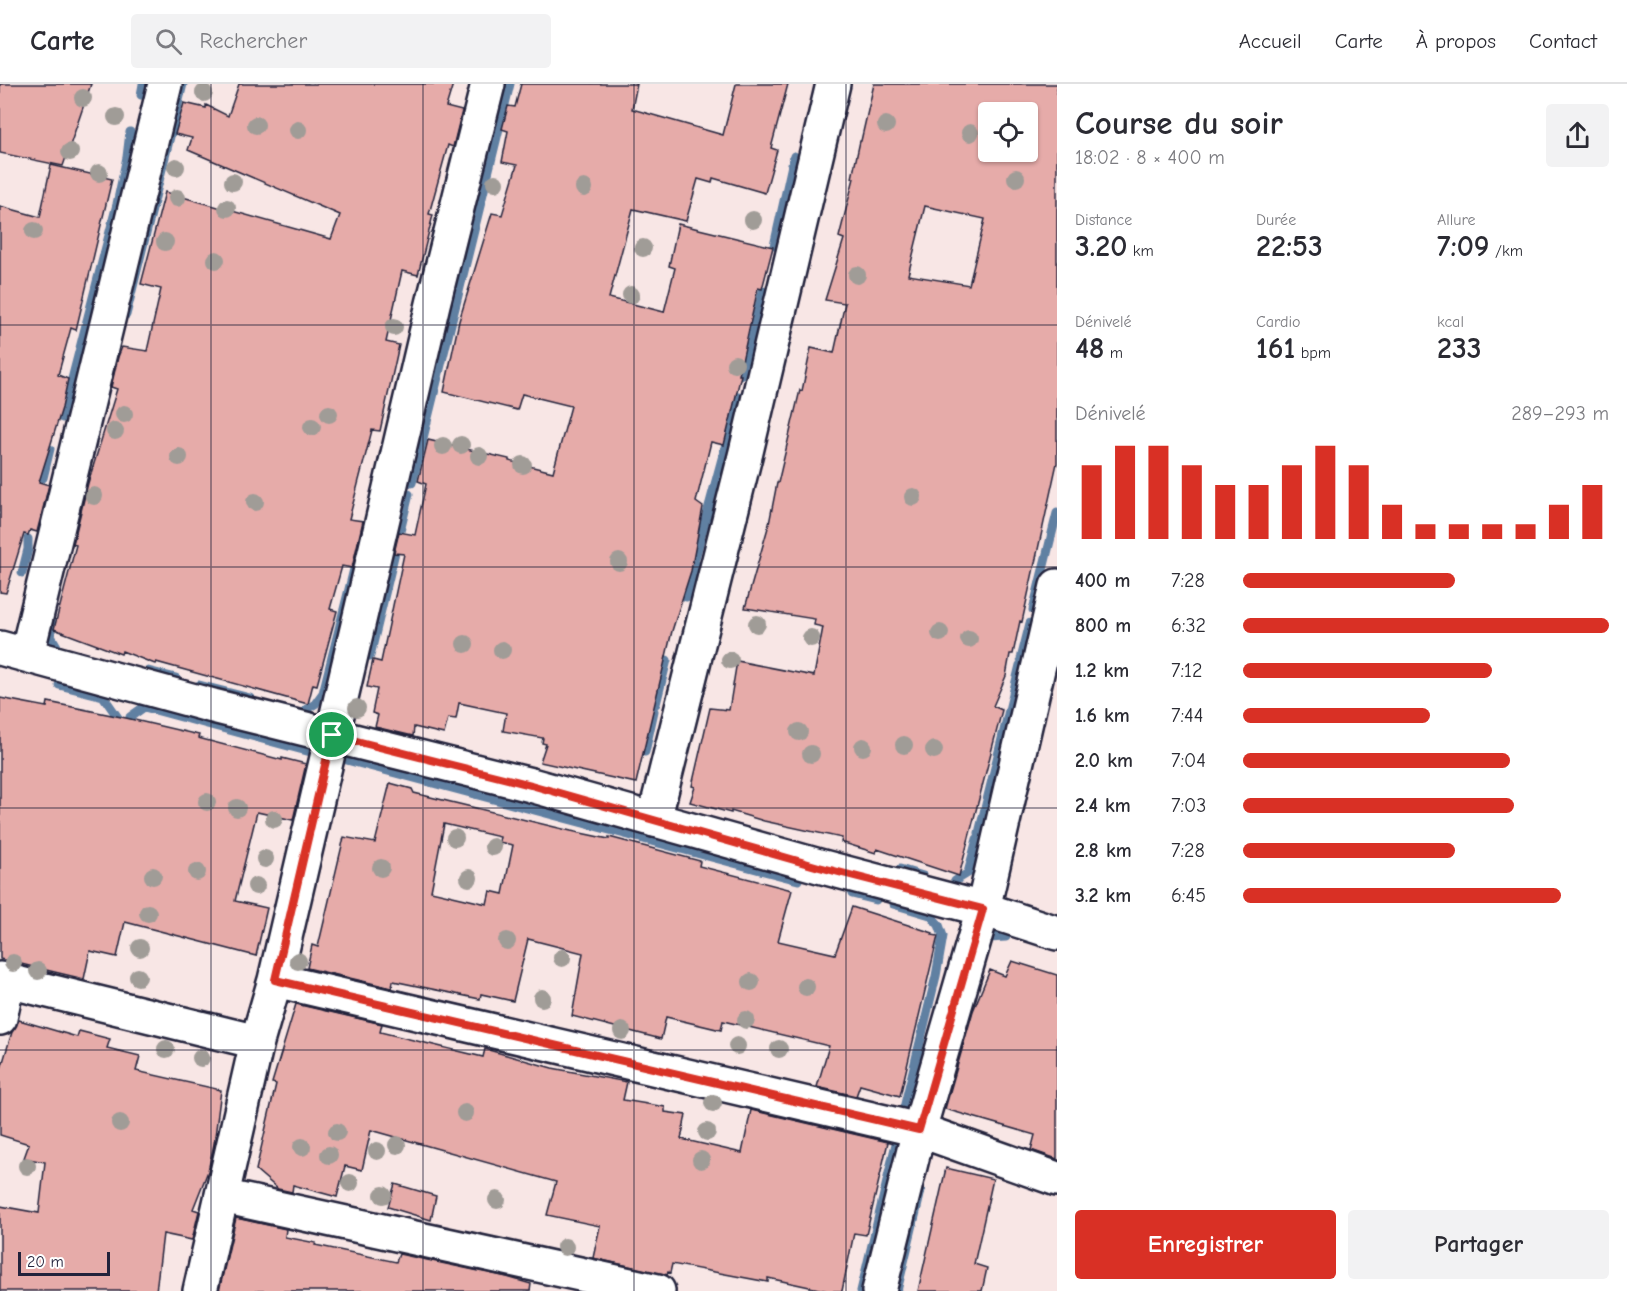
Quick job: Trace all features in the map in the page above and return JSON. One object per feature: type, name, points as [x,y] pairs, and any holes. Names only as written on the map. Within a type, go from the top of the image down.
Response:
[{"type":"street","points":[[165,84],[14,651],[213,706],[531,785],[819,867],[983,909],[1057,933]]},
{"type":"street","points":[[200,1291],[433,304],[488,84]]},
{"type":"street","points":[[654,820],[746,452],[833,84]]},
{"type":"street","points":[[879,1291],[919,1130],[983,909],[1057,586]]},
{"type":"street","points":[[0,1017],[4,980],[257,1042]]},
{"type":"street","points":[[275,980],[919,1130],[1057,1179]]},
{"type":"street","points":[[222,1196],[658,1291]]},
{"type":"building","points":[[0,84],[91,84],[63,166],[0,153]]},
{"type":"building","points":[[239,84],[453,84],[446,107],[462,111],[453,147],[448,145],[429,214],[433,215],[418,275],[402,271],[386,342],[399,345],[380,431],[372,430],[349,519],[363,521],[352,568],[342,566],[330,609],[337,611],[317,685],[313,684],[308,704],[156,662],[155,664],[122,651],[121,654],[54,629],[76,545],[73,544],[88,483],[117,389],[111,387],[118,357],[122,347],[147,351],[161,289],[141,284],[165,192],[331,239],[340,215],[188,150],[192,138],[175,134],[184,103],[206,108],[206,105],[228,116]]},
{"type":"building","points":[[521,84],[637,84],[632,109],[723,135],[736,84],[788,84],[771,148],[777,150],[765,193],[713,178],[712,183],[698,179],[686,221],[633,209],[609,298],[664,312],[675,268],[669,266],[678,224],[773,247],[762,289],[758,288],[724,445],[711,442],[696,502],[703,507],[691,571],[672,631],[636,783],[540,762],[546,744],[542,743],[543,738],[503,731],[506,713],[459,703],[456,719],[448,718],[444,734],[414,727],[413,736],[375,727],[378,715],[372,713],[377,689],[367,687],[373,660],[381,662],[404,554],[394,553],[399,532],[415,535],[426,484],[418,481],[428,440],[553,472],[571,406],[522,394],[517,410],[444,392],[459,321],[492,213],[502,215],[517,165],[502,162],[508,131],[502,129],[508,106],[515,107]]},
{"type":"building","points":[[874,84],[1057,84],[1057,463],[1022,622],[1020,621],[1013,654],[1010,654],[1006,676],[993,706],[1002,710],[959,876],[877,849],[876,853],[841,842],[842,838],[690,802],[710,708],[729,710],[737,661],[814,676],[823,627],[814,625],[815,619],[745,608],[769,524],[811,348],[834,353],[845,303],[825,300],[844,239],[839,237],[854,178],[852,178]],"holes":[[[925,206],[985,219],[969,285],[908,275]]]},
{"type":"building","points":[[51,165],[112,179],[76,330],[71,328],[58,375],[68,379],[62,408],[39,482],[49,485],[37,532],[30,530],[28,535],[24,534],[6,593],[0,592],[0,206],[40,217]]},
{"type":"building","points":[[0,698],[47,707],[48,702],[126,718],[199,735],[198,738],[282,760],[282,758],[306,764],[293,820],[257,812],[235,901],[267,908],[256,956],[125,922],[117,957],[90,951],[84,979],[0,959]]},
{"type":"building","points":[[390,783],[412,789],[414,793],[571,831],[609,839],[609,837],[700,861],[699,866],[792,890],[778,941],[835,954],[852,907],[933,933],[932,935],[938,936],[900,1096],[860,1085],[856,1096],[817,1087],[829,1046],[723,1021],[721,1030],[666,1017],[661,1039],[572,1016],[583,953],[528,939],[513,1001],[481,994],[480,999],[393,981],[392,988],[307,968],[312,945],[318,947],[344,837],[375,843]],"holes":[[[444,824],[500,837],[499,842],[513,845],[503,894],[490,891],[487,904],[431,891]]]},
{"type":"building","points":[[1012,961],[1057,975],[1057,1159],[1031,1150],[1035,1135],[945,1109],[973,1011],[990,970],[1005,976]]},
{"type":"building","points":[[296,1004],[382,1024],[380,1032],[483,1057],[485,1049],[552,1068],[627,1082],[623,1100],[665,1107],[665,1112],[686,1115],[681,1139],[742,1153],[751,1110],[888,1142],[866,1235],[854,1233],[842,1291],[828,1291],[768,1278],[768,1282],[672,1264],[670,1273],[668,1272],[667,1275],[593,1258],[600,1226],[547,1215],[556,1182],[371,1130],[362,1170],[345,1166],[337,1197],[293,1185],[292,1192],[278,1189],[256,1170],[276,1084],[272,1083]]},
{"type":"building","points":[[19,1020],[77,1037],[79,1031],[110,1039],[107,1048],[140,1056],[136,1071],[221,1090],[208,1171],[193,1209],[199,1211],[192,1240],[163,1234],[156,1291],[0,1291],[0,1206],[39,1213],[45,1162],[24,1158],[29,1144],[0,1135],[0,1072],[12,1032]]},
{"type":"building","points":[[946,1168],[993,1179],[974,1264],[987,1268],[982,1291],[918,1291]]},
{"type":"building","points":[[395,1184],[436,1196],[431,1220],[388,1207]]},
{"type":"building","points":[[236,1218],[286,1229],[285,1237],[316,1243],[315,1245],[396,1262],[399,1254],[507,1277],[531,1284],[530,1291],[219,1291]]},
{"type":"waterway","points":[[141,95],[143,84]]},
{"type":"waterway","points":[[126,315],[183,84]]},
{"type":"waterway","points":[[412,483],[510,84]]},
{"type":"waterway","points":[[62,418],[117,204],[130,132]]},
{"type":"waterway","points":[[774,246],[794,156]]},
{"type":"waterway","points":[[742,375],[763,291]]},
{"type":"waterway","points":[[695,558],[739,396]]},
{"type":"waterway","points":[[43,478],[50,449]]},
{"type":"waterway","points":[[370,656],[409,494]]},
{"type":"waterway","points":[[1033,610],[1057,513]]},
{"type":"waterway","points":[[22,573],[28,539]]},
{"type":"waterway","points":[[686,597],[695,563]]},
{"type":"waterway","points":[[305,710],[315,704],[323,693],[354,569]]},
{"type":"waterway","points":[[51,620],[51,636],[58,648]]},
{"type":"waterway","points":[[1021,659],[1030,623]]},
{"type":"waterway","points":[[656,704],[667,660]]},
{"type":"waterway","points":[[979,833],[1020,665]]},
{"type":"waterway","points":[[148,671],[176,678]]},
{"type":"waterway","points":[[59,685],[103,696],[119,719]]},
{"type":"waterway","points":[[199,685],[250,698]]},
{"type":"waterway","points":[[130,717],[144,707],[318,754]]},
{"type":"waterway","points":[[645,752],[654,711]]},
{"type":"waterway","points":[[339,758],[798,880]]},
{"type":"waterway","points":[[955,881],[968,873],[977,839]]},
{"type":"waterway","points":[[900,869],[923,876]]},
{"type":"waterway","points":[[852,894],[876,900]]},
{"type":"waterway","points":[[893,904],[930,915],[939,925],[943,936],[936,976],[904,1108]]},
{"type":"waterway","points":[[983,943],[989,938],[1006,937]]},
{"type":"waterway","points":[[861,1291],[899,1131]]},
{"type":"waterway","points":[[897,1291],[921,1191]]},
{"type":"route","points":[[332,735],[531,785],[819,867],[983,909],[919,1130],[275,980],[332,735]]}]
